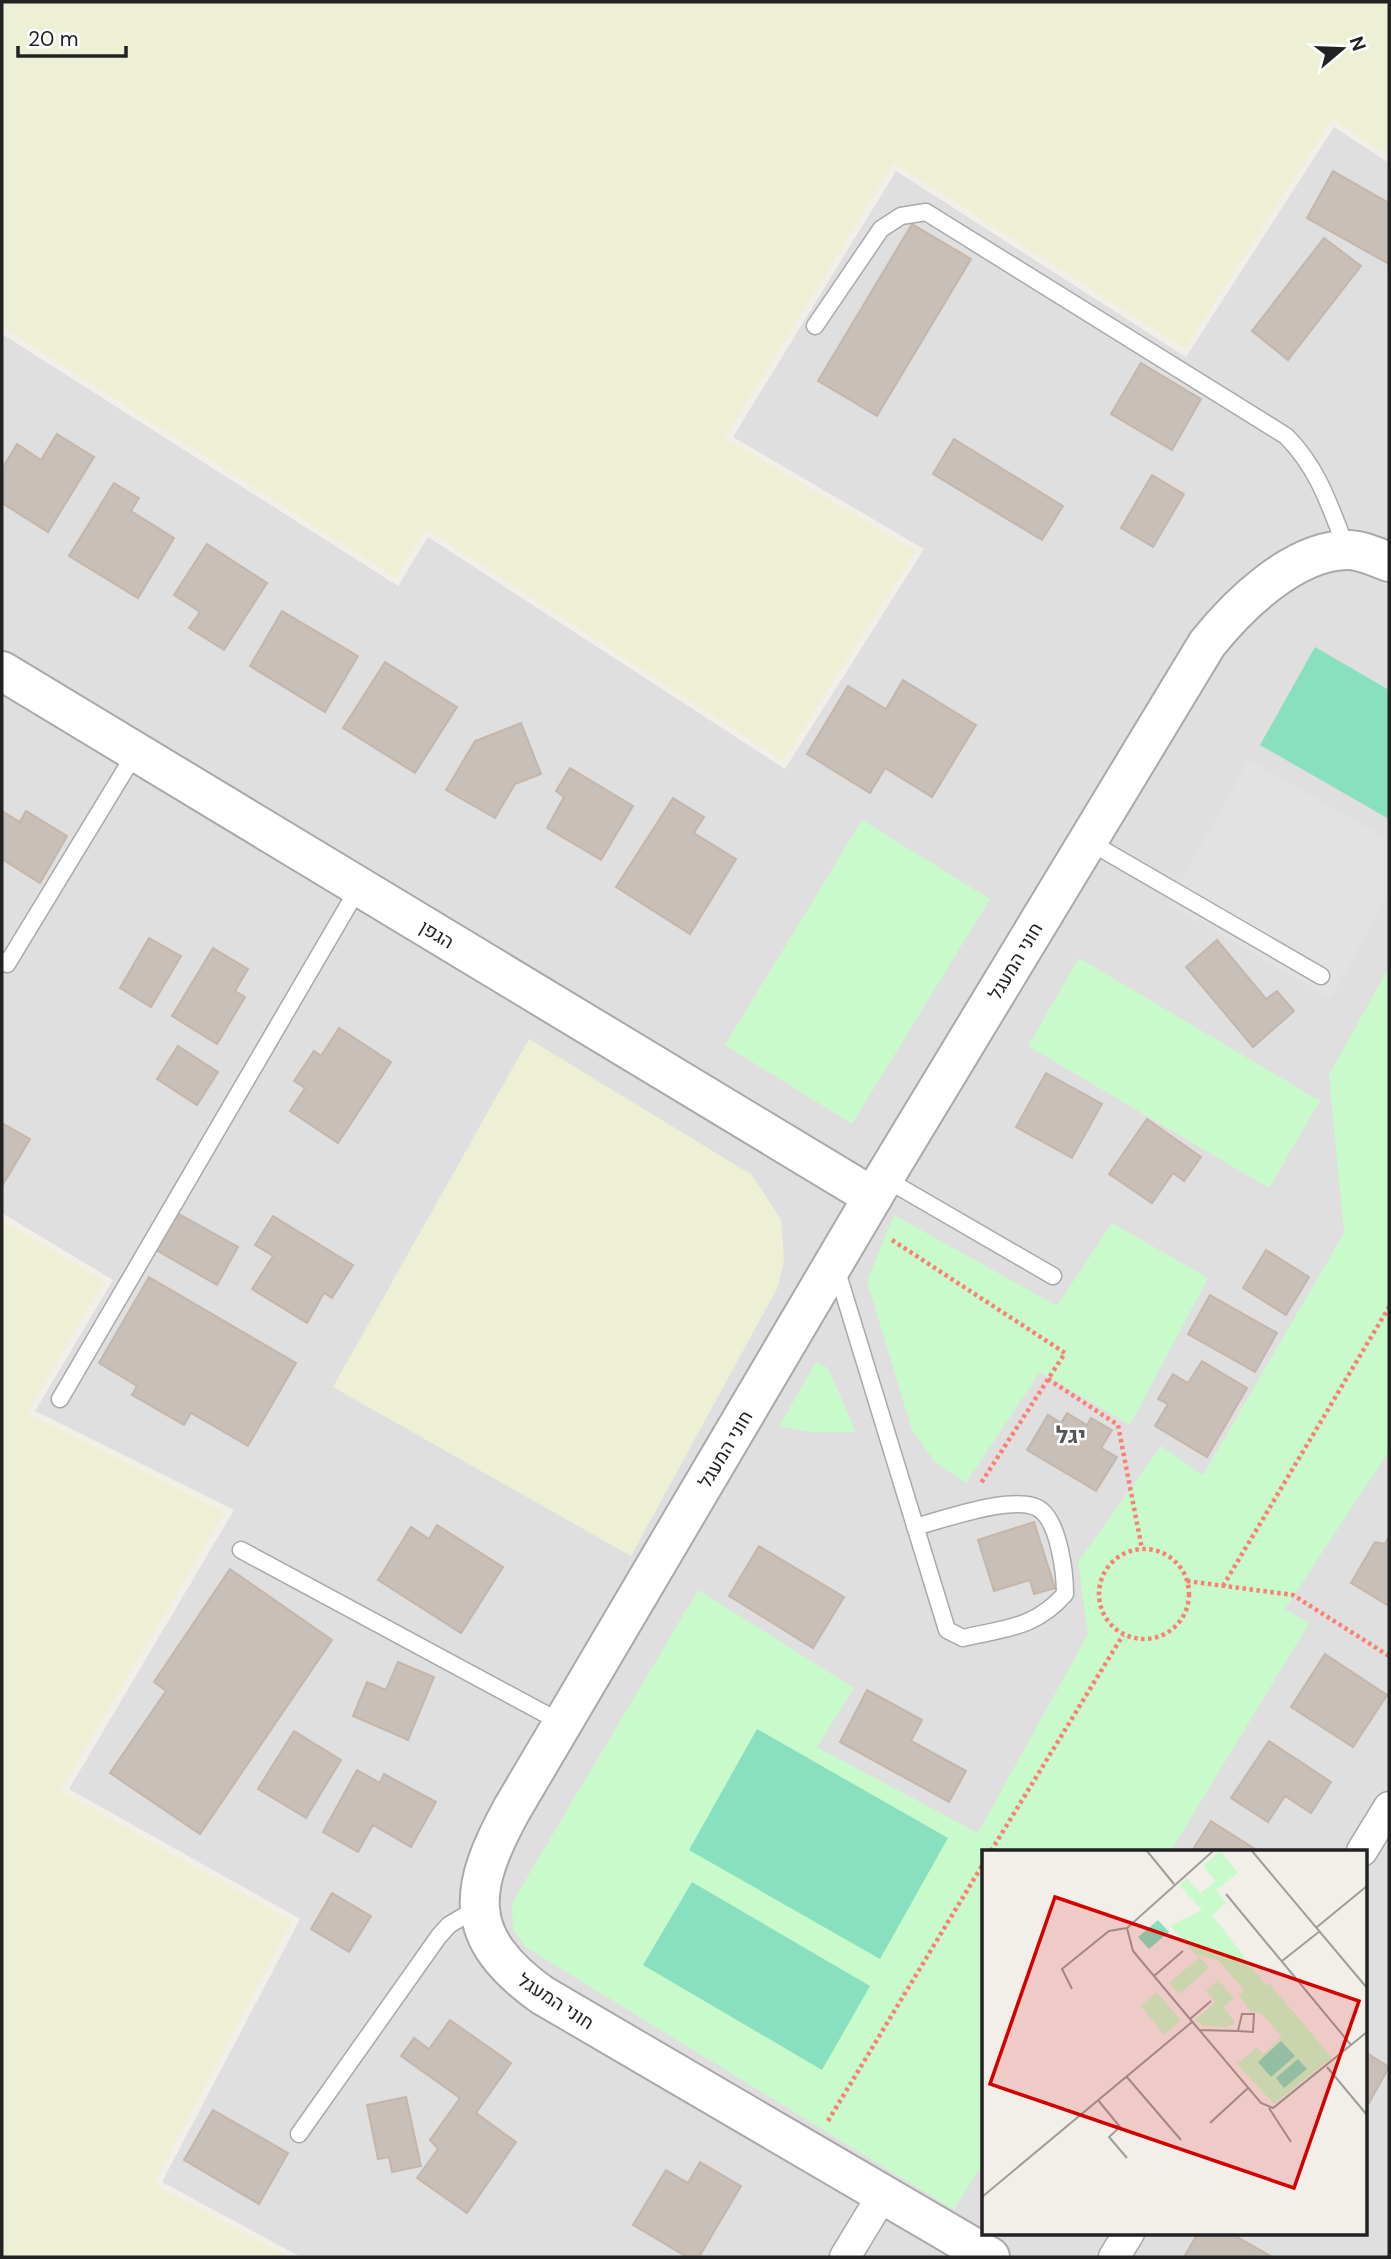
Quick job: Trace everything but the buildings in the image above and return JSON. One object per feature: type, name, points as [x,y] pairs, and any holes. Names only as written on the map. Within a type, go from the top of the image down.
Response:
[{"type":"street","points":[[1347,550],[1389,562]]},
{"type":"street","name":"חוני המעגל","points":[[990,2257],[882,2196],[542,1995],[518,1978],[484,1933],[479,1907],[481,1879],[491,1846],[563,1723],[872,1198],[1207,643],[1243,601],[1290,569],[1347,550]]},
{"type":"street","name":"הגפן","points":[[2,671],[872,1198]]},
{"type":"street","points":[[1363,1850],[1389,1807]]},
{"type":"street","points":[[845,2257],[882,2196]]},
{"type":"street","points":[[1114,2257],[1128,2234]]},
{"type":"lane","points":[[815,326],[881,229],[901,216],[926,212],[1286,436],[1306,456],[1322,487],[1347,550]]},
{"type":"lane","points":[[2,961],[8,964],[136,752]]},
{"type":"lane","points":[[1087,841],[1321,976]]},
{"type":"lane","points":[[60,1399],[359,887]]},
{"type":"lane","points":[[872,1198],[1053,1276]]},
{"type":"lane","points":[[835,1262],[915,1527],[947,1630],[963,1638],[1034,1621],[1051,1610],[1065,1594],[1065,1573],[1052,1524],[1042,1510],[1027,1504],[1007,1504],[915,1527]]},
{"type":"lane","points":[[241,1550],[563,1723]]},
{"type":"lane","points":[[299,2134],[439,1936],[449,1925],[479,1907]]},
{"type":"path","points":[[872,1198],[1065,1353],[959,1516]]},
{"type":"path","points":[[1223,1586],[1389,1307]]},
{"type":"path","points":[[1048,1379],[1118,1425],[1142,1549]]},
{"type":"path","points":[[1142,1549],[1170,1557],[1187,1581],[1189,1596],[1186,1611],[1166,1634],[1152,1639],[1123,1635],[1102,1613],[1099,1584],[1115,1559],[1128,1552],[1142,1549]]},
{"type":"path","points":[[1187,1581],[1293,1595],[1389,1656]]},
{"type":"path","points":[[992,1850],[1123,1635]]},
{"type":"path","points":[[808,2152],[982,1866]]},
{"type":"shaded area","name":"יגל","points":[[1334,127],[1389,163],[1389,2257],[301,2257],[162,2182],[300,1919],[69,1789],[234,1510],[35,1411],[113,1280],[2,1213],[2,334],[398,586],[428,537],[785,769],[924,549],[733,437],[896,171],[1186,357]]},
{"type":"shaded area","points":[[1249,760],[1389,840],[1389,894],[1331,998],[1168,904]]},
{"type":"green space","points":[[2,2],[1389,2],[1389,156],[1332,119],[1185,349],[894,163],[725,438],[916,551],[783,761],[426,529],[396,578],[2,327]]},
{"type":"green space","points":[[1315,647],[1389,690],[1389,819],[1260,745]]},
{"type":"green space","points":[[862,820],[990,899],[852,1124],[725,1045]]},
{"type":"green space","points":[[1079,958],[1320,1101],[1269,1188],[1028,1046]]},
{"type":"green space","points":[[1389,967],[1389,1451],[1285,1609],[1309,1623],[1172,1850],[982,1850],[982,2164],[954,2210],[527,1948],[513,1930],[512,1903],[698,1590],[854,1688],[817,1747],[978,1833],[1088,1634],[1078,1562],[1161,1446],[1203,1475],[1344,1233],[1329,1075]]},
{"type":"green space","points":[[529,1039],[752,1175],[781,1220],[784,1259],[778,1287],[631,1556],[333,1387]]},
{"type":"green space","points":[[894,1215],[1057,1306],[1112,1223],[1208,1278],[1130,1425],[1040,1372],[966,1483],[935,1462],[912,1430],[867,1281]]},
{"type":"green space","points":[[2,1220],[104,1281],[27,1413],[225,1512],[60,1791],[292,1921],[154,2184],[289,2257],[2,2257]]},
{"type":"green space","points":[[816,1362],[828,1368],[856,1432],[809,1432],[779,1426]]},
{"type":"green space","points":[[757,1729],[948,1838],[880,1959],[689,1850]]},
{"type":"green space","points":[[692,1882],[870,1986],[822,2070],[643,1965]]},
{"type":"district","name":"יגל","points":[[1071,1435]]}]
